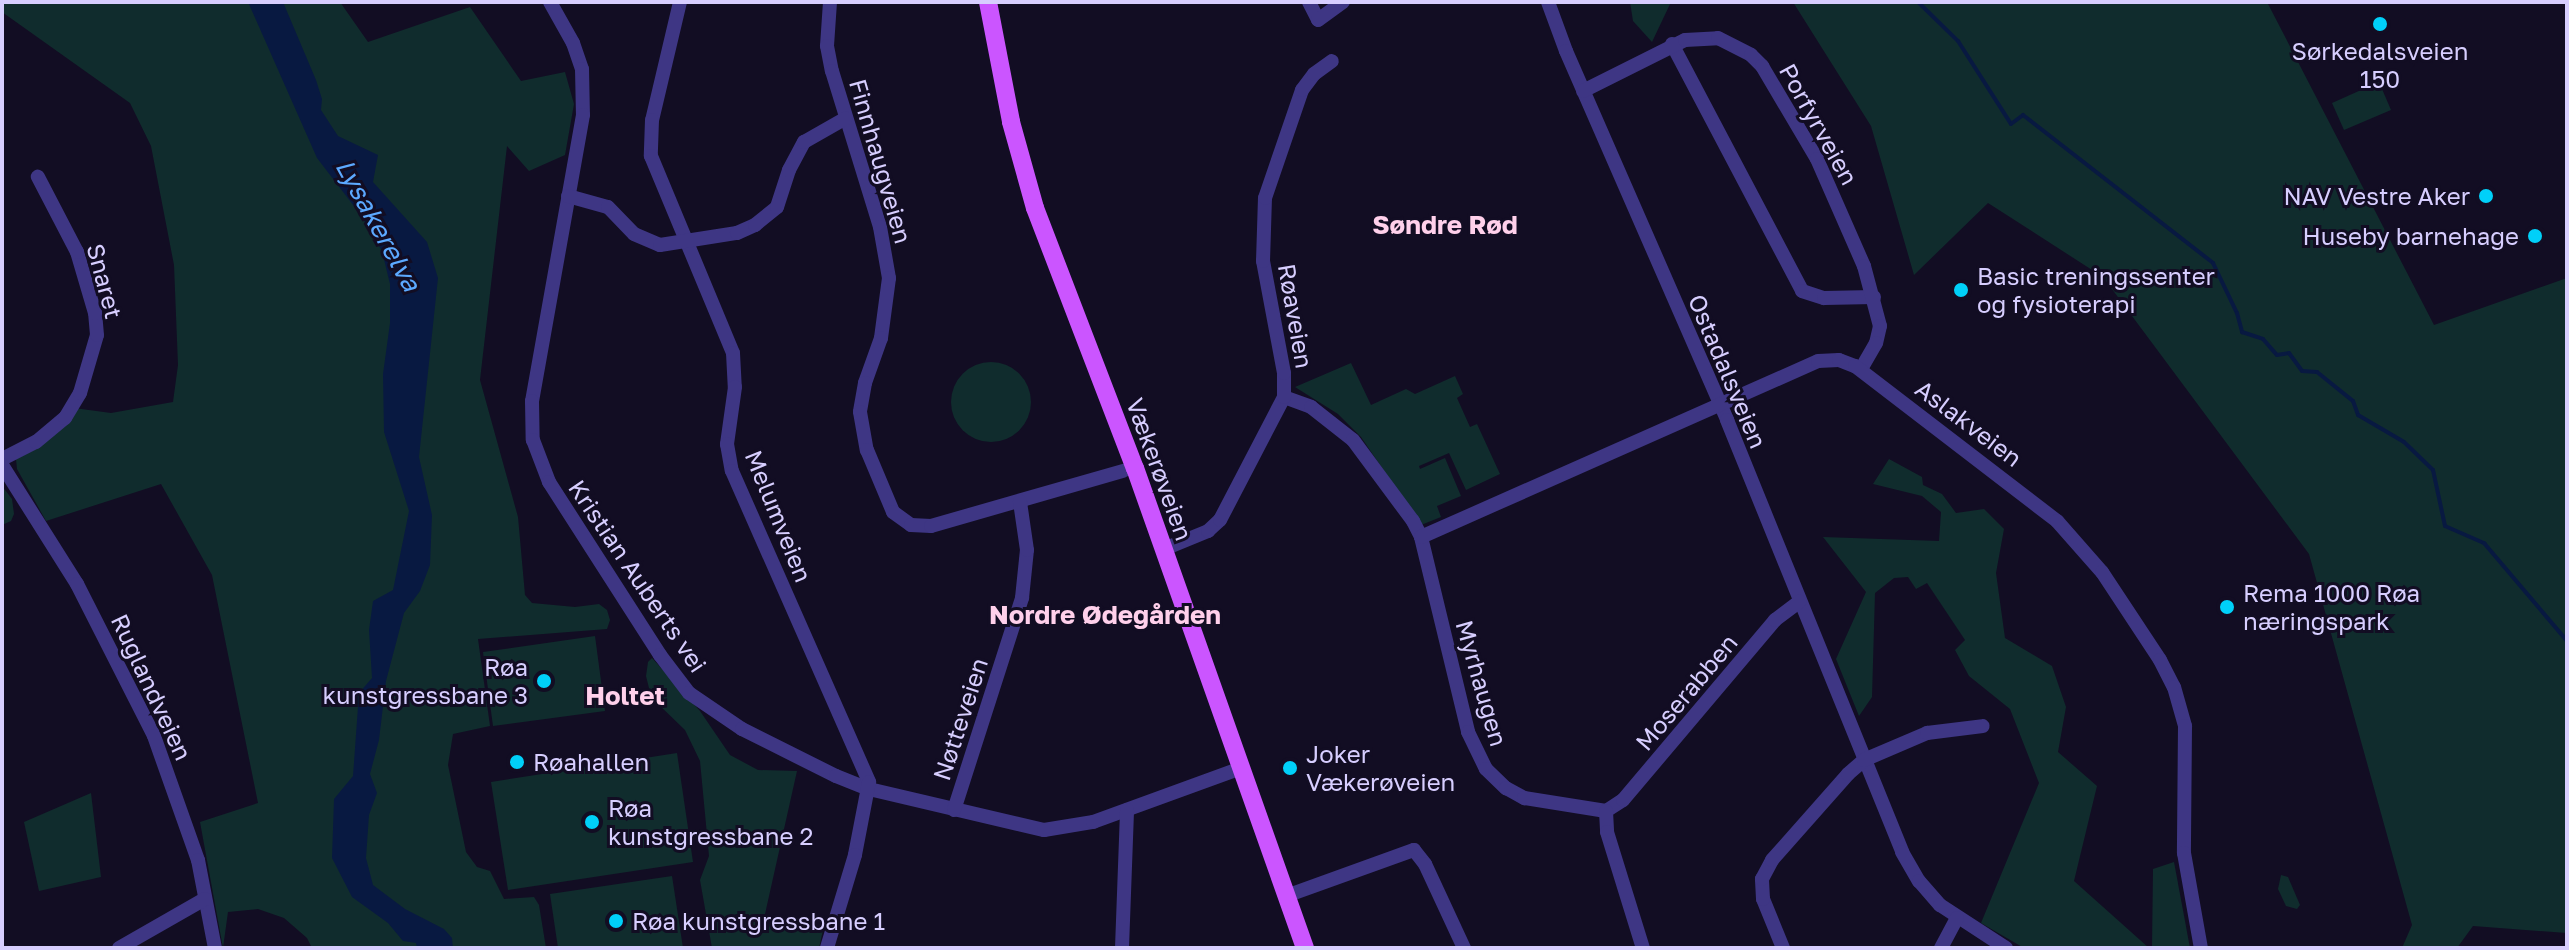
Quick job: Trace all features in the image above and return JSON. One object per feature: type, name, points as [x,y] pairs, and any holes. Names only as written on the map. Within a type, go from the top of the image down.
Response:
[{"type":"main road","name":"Vækerøveien","points":[[988,2],[1011,122],[1035,208],[1164,549],[1305,948]]},
{"type":"street","name":"Kristian Auberts vei","points":[[550,2],[573,43],[582,69],[583,115],[532,401],[533,440],[549,482],[652,644],[689,693],[723,718],[806,763],[869,789],[1044,830],[1074,828],[1241,768]]},
{"type":"street","name":"Melumveien","points":[[680,2],[661,78],[650,144],[654,167],[733,353],[735,387],[727,444],[732,471],[863,762],[869,789],[855,855],[827,948]]},
{"type":"street","name":"Finnhaugveien","points":[[830,2],[827,46],[880,227],[889,278],[881,338],[865,383],[860,412],[867,450],[889,505],[904,522],[922,527],[1123,471]]},
{"type":"street","points":[[1309,2],[1318,20],[1343,2]]},
{"type":"street","name":"Ostadalsveien","points":[[1548,2],[1583,91],[1719,404],[1907,863],[1932,897],[1957,918],[2006,948]]},
{"type":"street","name":"Porfyrveien","points":[[1583,91],[1672,44],[1696,37],[1718,38],[1740,47],[1762,66],[1817,159],[1874,297],[1880,317],[1879,335],[1861,369]]},
{"type":"street","points":[[1672,44],[1802,291],[1824,298],[1874,297]]},
{"type":"street","name":"Røaveien","points":[[1164,549],[1208,531],[1220,520],[1284,397],[1284,373],[1263,261],[1265,198],[1302,90],[1314,74],[1332,61]]},
{"type":"street","points":[[568,196],[608,207],[646,241],[660,245],[737,233],[768,216],[777,207],[789,170],[804,142],[846,118]]},
{"type":"street","name":"Snaret","points":[[2,459],[36,442],[65,418],[80,393],[97,335],[95,313],[77,252],[38,177]]},
{"type":"street","name":"Aslakveien","points":[[1421,537],[1826,359],[1846,361],[1861,369],[2057,521],[2102,572],[2160,660],[2174,687],[2185,726],[2184,853],[2201,948]]},
{"type":"street","name":"Myrhaugen","points":[[1284,397],[1311,407],[1353,440],[1404,506],[1421,537],[1455,682],[1477,756],[1498,781],[1518,796],[1606,811]]},
{"type":"street","name":"Ruglandveien","points":[[2,465],[77,584],[154,736],[178,795],[198,860],[215,948]]},
{"type":"street","name":"Nøtteveien","points":[[954,810],[1022,598],[1027,550],[1020,502]]},
{"type":"street","name":"Moserabben","points":[[1606,811],[1623,800],[1775,620],[1800,601]]},
{"type":"street","points":[[1783,948],[1763,899],[1761,889],[1766,870],[1848,774],[1864,760],[1927,733],[1983,726]]},
{"type":"street","points":[[1122,948],[1127,810]]},
{"type":"street","points":[[1606,811],[1607,832],[1643,948]]},
{"type":"street","points":[[1286,896],[1363,865],[1414,850],[1425,864],[1464,948]]},
{"type":"street","points":[[119,948],[205,899]]},
{"type":"street","points":[[1941,948],[1957,918]]},
{"type":"green space","points":[[2,2],[340,2],[368,42],[470,7],[521,81],[565,72],[574,104],[565,155],[529,171],[507,146],[480,380],[518,517],[525,595],[532,603],[575,607],[599,604],[607,610],[610,620],[607,629],[478,639],[490,726],[453,734],[448,765],[466,852],[477,867],[490,871],[504,899],[534,897],[539,905],[546,948],[312,948],[307,938],[284,918],[258,909],[228,912],[223,948],[200,822],[258,803],[212,575],[161,484],[46,521],[17,469],[16,459],[74,408],[111,413],[173,402],[178,365],[174,265],[151,146],[130,103],[2,12]]},
{"type":"green space","points":[[1630,2],[1671,2],[1652,42],[1633,21]]},
{"type":"green space","points":[[1793,2],[2267,2],[2434,325],[2567,278],[2567,933],[2473,926],[2457,948],[2402,948],[2412,925],[2309,554],[2103,277],[1988,203],[1914,275],[1871,126]]},
{"type":"green space","points":[[2379,82],[2391,110],[2344,130],[2332,103]]},
{"type":"green space","points":[[991,362],[1006,365],[1019,374],[1028,387],[1031,402],[1028,417],[1019,430],[1006,439],[991,442],[976,439],[963,430],[954,417],[951,402],[954,387],[963,374],[976,365]]},
{"type":"green space","points":[[1351,363],[1371,405],[1406,389],[1415,394],[1455,376],[1463,394],[1457,398],[1470,427],[1477,424],[1500,474],[1466,490],[1449,453],[1419,466],[1420,469],[1445,458],[1461,496],[1437,506],[1441,517],[1421,525],[1361,437],[1338,414],[1295,387]]},
{"type":"green space","points":[[1889,459],[1922,477],[1923,485],[1942,494],[1956,513],[1984,509],[2004,529],[1996,573],[2005,638],[2052,666],[2066,707],[2058,752],[2097,786],[2074,881],[2149,948],[2024,948],[1981,923],[2039,783],[2010,709],[1969,676],[1955,650],[1965,640],[1927,583],[1916,589],[1908,577],[1894,578],[1875,593],[1872,697],[1859,716],[1836,659],[1866,592],[1823,537],[1939,541],[1941,512],[1922,496],[1873,484]]},
{"type":"green space","points":[[2,486],[12,499],[14,514],[11,521],[2,525]]},
{"type":"green space","name":"Røa kunstgressbane 3","points":[[595,636],[605,711],[493,726],[483,652]]},
{"type":"green space","points":[[652,658],[700,711],[730,755],[758,770],[797,771],[765,914],[823,930],[819,948],[712,948],[700,880],[709,856],[700,761],[685,730],[656,702],[649,688],[646,676],[648,662]]},
{"type":"green space","name":"Røa kunstgressbane 2","points":[[677,753],[693,862],[508,890],[491,782]]},
{"type":"green space","points":[[91,793],[101,877],[39,891],[24,822]]},
{"type":"green space","points":[[2174,862],[2190,948],[2152,948],[2153,869]]},
{"type":"green space","points":[[2281,875],[2288,877],[2300,905],[2297,909],[2286,906],[2278,889]]},
{"type":"green space","name":"Røa kunstgressbane 1","points":[[672,876],[683,948],[558,948],[550,894]]},
{"type":"water","name":"Lysakerelva","points":[[248,2],[283,2],[316,80],[322,99],[321,110],[338,136],[378,155],[373,182],[427,242],[438,278],[419,457],[432,515],[430,565],[420,591],[404,613],[386,681],[379,740],[370,774],[377,793],[369,815],[366,858],[373,885],[405,909],[444,929],[452,938],[453,948],[417,948],[416,943],[403,941],[388,923],[352,897],[332,858],[334,799],[353,776],[359,693],[372,678],[369,630],[373,601],[393,590],[409,511],[384,432],[383,374],[390,323],[390,284],[382,251],[360,214],[317,158]]},
{"type":"waterway","points":[[1918,2],[1958,41],[2011,124],[2023,115],[2213,263],[2237,313],[2242,332],[2263,339],[2277,355],[2289,353],[2302,371],[2317,372],[2353,401],[2358,415],[2404,442],[2433,470],[2445,526],[2484,543],[2567,641]]},
{"type":"place","name":"Sørkedalsveien 150","points":[[2380,24]]},
{"type":"place","name":"NAV Vestre Aker","points":[[2486,196]]},
{"type":"place","name":"Huseby barnehage","points":[[2535,236]]},
{"type":"place","name":"Basic treningssenter og fysioterapi","points":[[1961,290]]},
{"type":"place","name":"Rema 1000 Røa næringspark","points":[[2227,607]]},
{"type":"place","name":"Røa kunstgressbane 3","points":[[544,681]]},
{"type":"place","name":"Røahallen","points":[[517,762]]},
{"type":"place","name":"Joker Vækerøveien","points":[[1290,768]]},
{"type":"place","name":"Røa kunstgressbane 2","points":[[592,822]]},
{"type":"place","name":"Røa kunstgressbane 1","points":[[616,921]]},
{"type":"district","name":"Søndre Rød","points":[[1445,225]]},
{"type":"district","name":"Nordre Ødegården","points":[[1105,615]]},
{"type":"district","name":"Holtet","points":[[625,696]]}]
